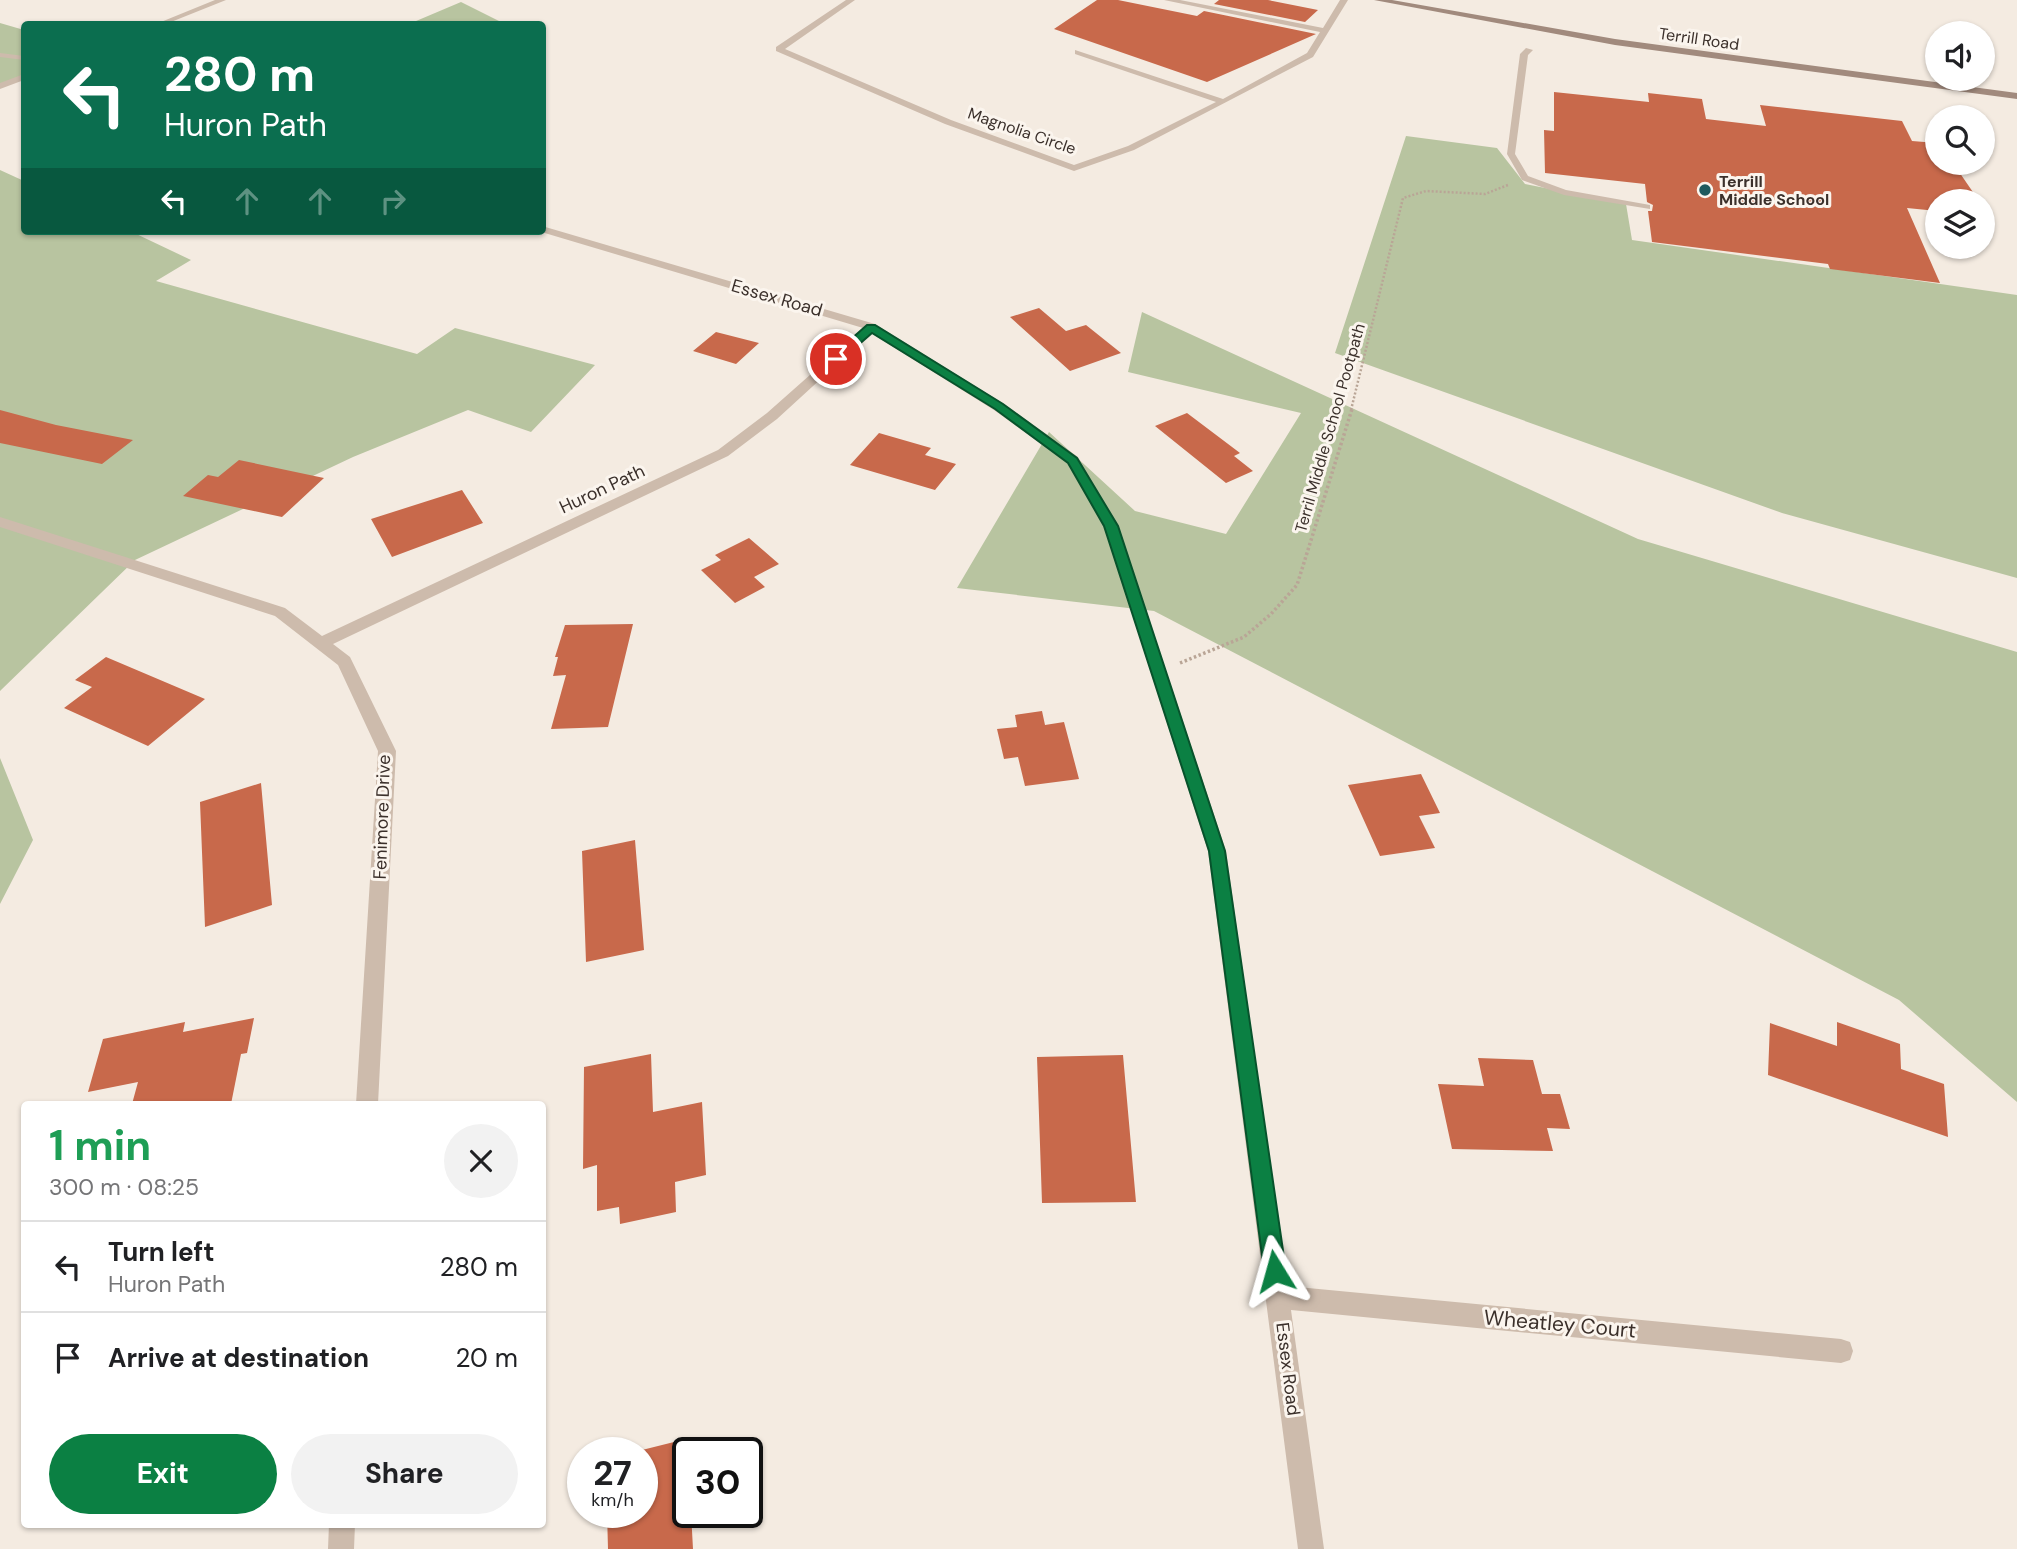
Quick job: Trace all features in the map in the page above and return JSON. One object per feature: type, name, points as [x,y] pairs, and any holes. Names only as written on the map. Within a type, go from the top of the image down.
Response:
[{"type":"street","points":[[168,21],[222,0]]},
{"type":"street","name":"Magnolia Circle","points":[[851,0],[779,49],[948,122],[1074,168],[1131,148],[1310,55],[1344,0]]},
{"type":"street","points":[[1168,0],[1325,31]]},
{"type":"street","name":"Terrill Road","points":[[1378,0],[1615,41],[2017,96]]},
{"type":"street","points":[[1078,52],[1224,102]]},
{"type":"street","points":[[0,86],[21,78]]},
{"type":"street","name":"Essex Road","points":[[546,230],[871,327],[999,407],[1073,460],[1111,526],[1217,851],[1311,1549]]},
{"type":"street","name":"Huron Path","points":[[321,643],[723,453],[772,416],[871,327]]},
{"type":"street","name":"Fenimore Drive","points":[[0,522],[280,612],[345,660],[387,751],[367,1101]]},
{"type":"street","name":"Wheatley Court","points":[[1279,1297],[1841,1351]]},
{"type":"street","points":[[341,1549],[342,1528]]},
{"type":"lane","points":[[0,46],[21,49]]},
{"type":"lane","points":[[1529,50],[1524,54],[1511,154],[1525,178],[1564,192],[1647,207]]},
{"type":"lane","points":[[0,55],[21,58]]},
{"type":"path","name":"Terril Middle School Pootpath","points":[[1158,669],[1194,659],[1244,637],[1271,614],[1297,585],[1352,408],[1403,198],[1426,191],[1485,194],[1525,178]]},
{"type":"green space","points":[[461,2],[499,21],[416,21]]},
{"type":"green space","points":[[0,23],[21,29],[21,78],[0,86]]},
{"type":"green space","points":[[1406,136],[1497,148],[1525,184],[1626,204],[1632,240],[2017,295],[2017,578],[1782,513],[1335,353]]},
{"type":"green space","points":[[0,170],[21,180],[21,235],[138,235],[191,260],[156,281],[417,354],[455,328],[595,365],[531,432],[468,410],[353,457],[135,560],[0,691]]},
{"type":"green space","points":[[1142,312],[1638,539],[2017,652],[2017,1102],[1899,1000],[1154,611],[957,588],[1049,432],[1135,511],[1226,534],[1301,413],[1128,372]]},
{"type":"green space","points":[[0,758],[33,840],[0,904]]},
{"type":"building","points":[[1097,0],[1118,0],[1197,16],[1204,11],[1316,34],[1207,82],[1054,29]]},
{"type":"building","points":[[1219,0],[1268,0],[1318,10],[1305,22],[1214,4]]},
{"type":"building","points":[[1554,92],[1649,102],[1648,93],[1702,99],[1706,119],[1766,126],[1760,105],[1902,121],[1912,141],[1925,142],[1925,175],[1961,175],[1971,189],[1925,189],[1925,210],[1907,208],[1925,249],[1925,259],[1929,259],[1940,283],[1830,269],[1828,264],[1652,242],[1648,211],[1652,211],[1653,205],[1647,202],[1645,184],[1545,173],[1544,130],[1554,131]]},
{"type":"building","points":[[1039,308],[1066,331],[1086,325],[1121,353],[1070,371],[1010,317]]},
{"type":"building","points":[[716,332],[759,343],[736,364],[693,351]]},
{"type":"building","points":[[0,410],[56,425],[133,440],[102,464],[0,443]]},
{"type":"building","points":[[1187,413],[1240,453],[1234,456],[1253,471],[1226,483],[1155,426]]},
{"type":"building","points":[[879,433],[931,448],[925,455],[956,464],[935,490],[850,465]]},
{"type":"building","points":[[239,460],[324,478],[282,517],[183,496],[208,475],[218,477]]},
{"type":"building","points":[[462,490],[483,523],[392,557],[371,519]]},
{"type":"building","points":[[749,538],[779,564],[754,577],[765,587],[735,603],[701,570],[721,560],[715,555]]},
{"type":"building","points":[[633,624],[608,727],[551,729],[566,675],[553,676],[558,657],[555,657],[565,625]]},
{"type":"building","points":[[106,657],[205,699],[148,746],[64,708],[92,687],[75,680]]},
{"type":"building","points":[[1042,711],[1045,725],[1064,722],[1079,779],[1025,786],[1018,757],[1004,759],[997,729],[1017,727],[1015,715]]},
{"type":"building","points":[[1421,774],[1440,813],[1419,816],[1435,848],[1380,856],[1348,785]]},
{"type":"building","points":[[261,783],[272,905],[205,927],[200,802]]},
{"type":"building","points":[[635,840],[644,950],[586,962],[582,851]]},
{"type":"building","points":[[254,1018],[247,1053],[241,1054],[232,1101],[133,1101],[138,1082],[88,1092],[103,1039],[185,1022],[183,1032]]},
{"type":"building","points":[[1837,1022],[1900,1044],[1901,1069],[1944,1084],[1948,1137],[1768,1075],[1770,1023],[1837,1046]]},
{"type":"building","points":[[651,1054],[653,1112],[702,1102],[706,1175],[675,1182],[676,1212],[620,1224],[619,1207],[597,1211],[597,1165],[583,1169],[584,1067]]},
{"type":"building","points":[[1123,1055],[1136,1202],[1042,1203],[1037,1057]]},
{"type":"building","points":[[1478,1058],[1533,1060],[1542,1094],[1560,1094],[1570,1129],[1547,1128],[1553,1151],[1452,1149],[1438,1084],[1484,1086]]},
{"type":"building","points":[[672,1442],[672,1528],[692,1528],[693,1549],[608,1549],[607,1528],[658,1528],[658,1446]]},
{"type":"place","name":"Terrill Middle School","points":[[1705,190]]},
{"type":"route","points":[[836,359],[871,327],[999,407],[1073,460],[1111,526],[1217,851],[1275,1271]]}]
